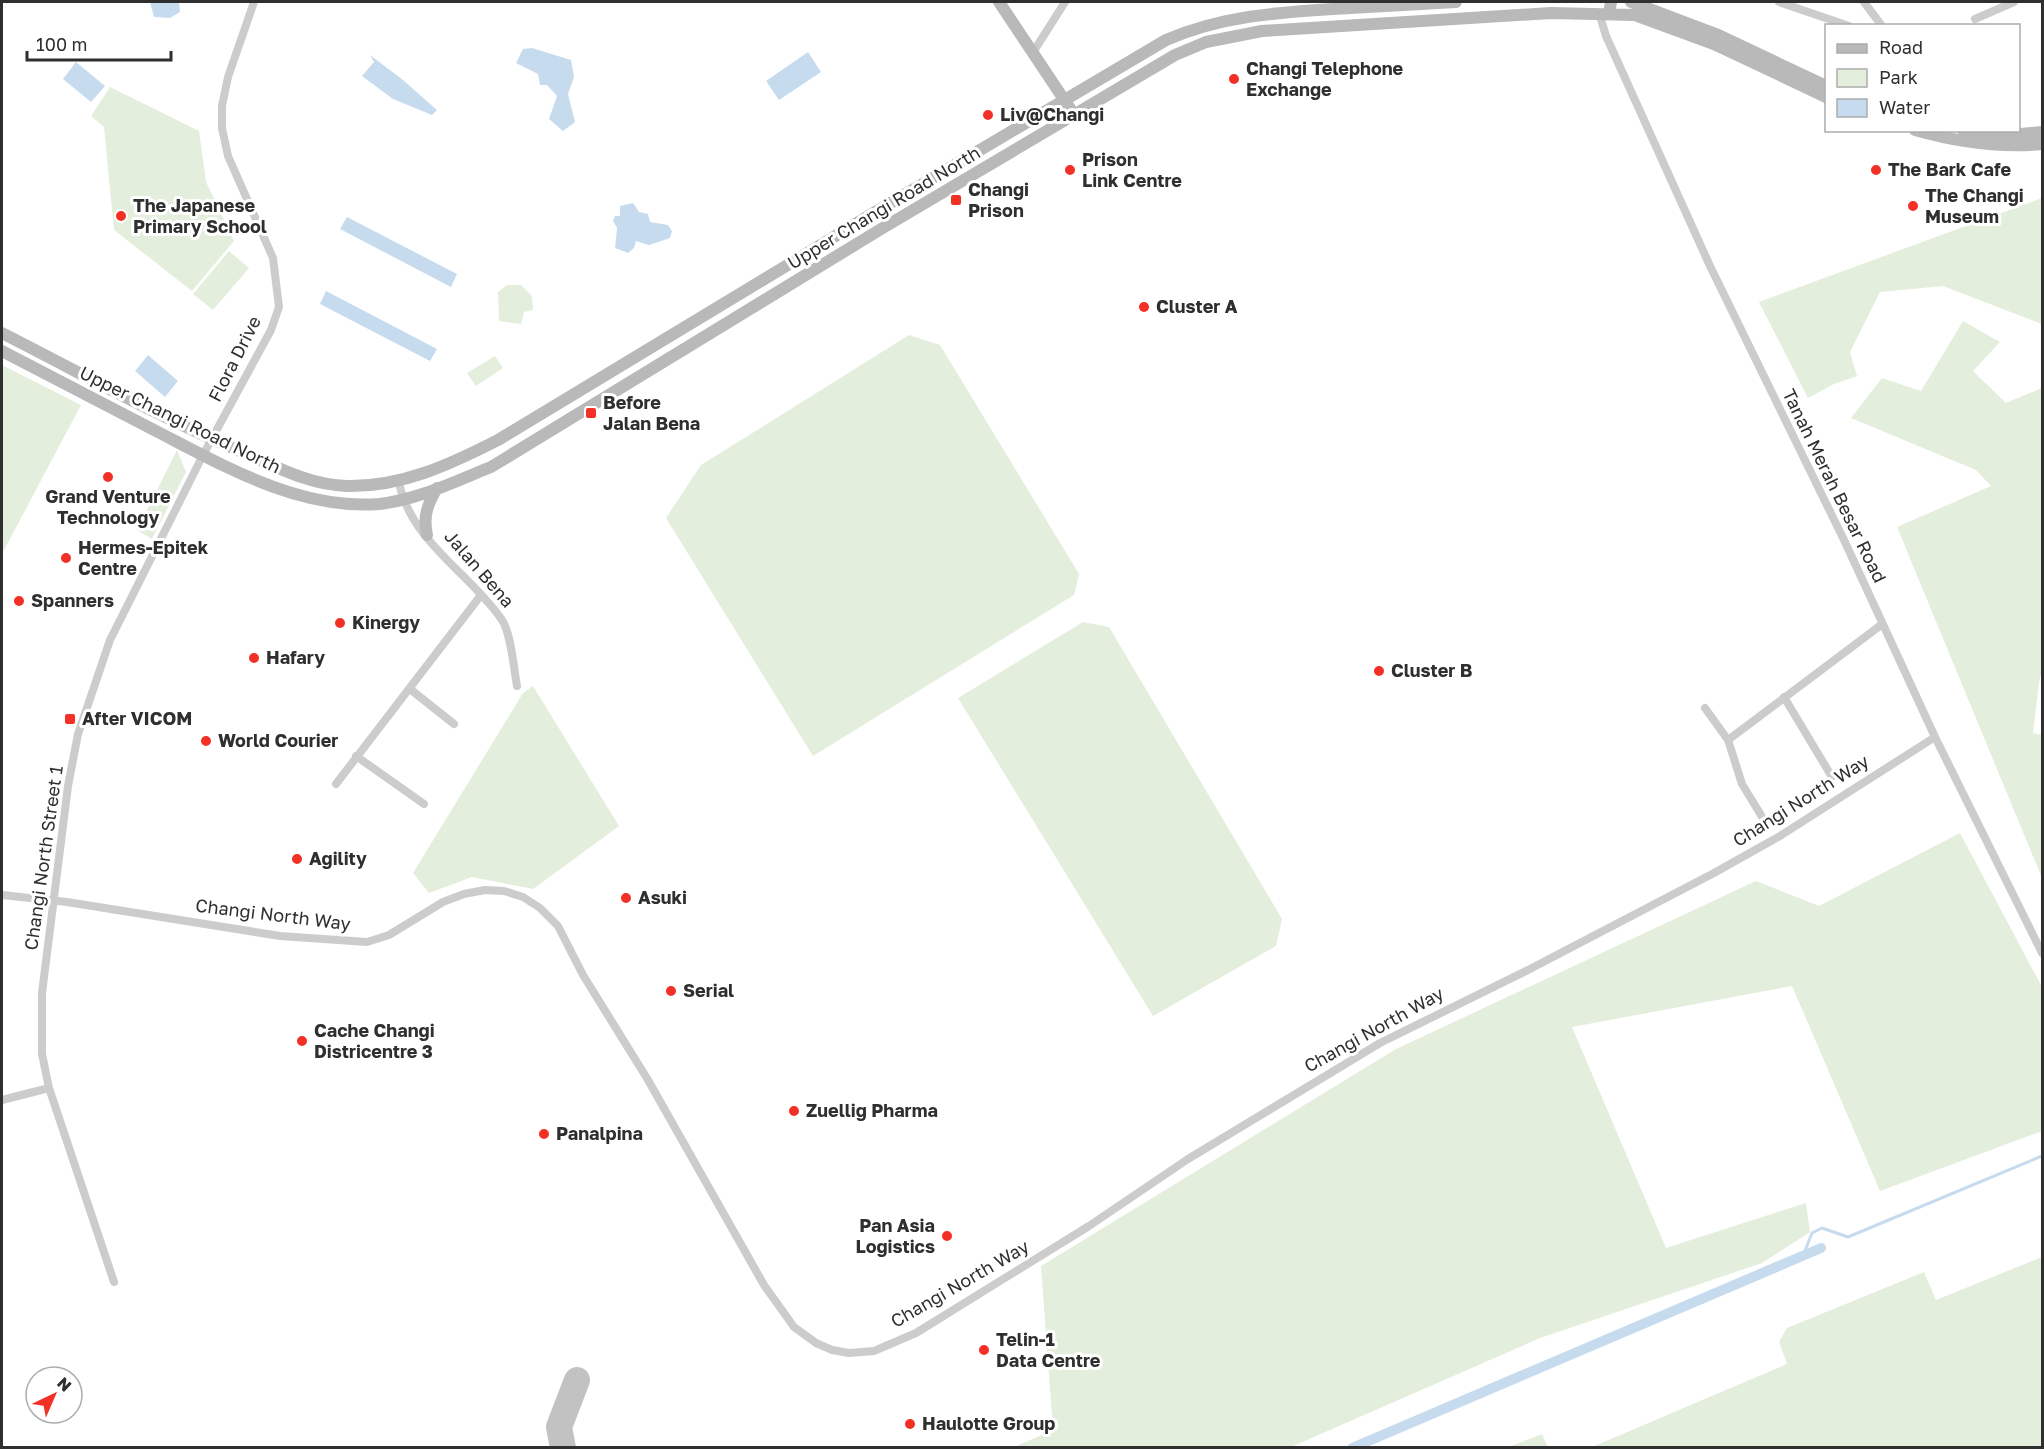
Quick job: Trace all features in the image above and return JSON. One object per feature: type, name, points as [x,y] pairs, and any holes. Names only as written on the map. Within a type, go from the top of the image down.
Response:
[{"type":"street","name":"Flora Drive","points":[[203,455],[271,330],[279,307],[278,280],[273,258],[228,156],[222,128],[222,106],[228,78],[254,2]]},
{"type":"street","points":[[999,2],[1075,116]]},
{"type":"street","points":[[1032,54],[1065,2]]},
{"type":"street","name":"Upper Changi Road North","points":[[2,333],[212,439],[308,480],[345,486],[399,482],[457,460],[498,440],[1140,54],[1195,28],[1239,17],[1275,12],[1353,5],[1456,2]]},
{"type":"street","points":[[1635,2],[1716,34],[1825,85]]},
{"type":"street","points":[[1779,2],[1843,24]]},
{"type":"street","points":[[1864,2],[1880,24]]},
{"type":"street","points":[[1975,20],[2014,2]]},
{"type":"street","name":"Upper Changi Road North","points":[[2,351],[203,455],[270,485],[331,503],[379,504],[402,500],[492,467],[891,222],[1176,55],[1206,42],[1230,36],[1348,25],[1551,13],[1605,7],[1654,20],[1825,96]]},
{"type":"street","name":"Tanah Merah Besar Road","points":[[1605,7],[1604,28],[1699,244],[1844,540],[1881,625],[1935,737],[2043,953]]},
{"type":"street","points":[[1923,132],[1965,142],[2007,146],[2043,144]]},
{"type":"street","points":[[1981,132],[2009,135],[2043,132]]},
{"type":"street","points":[[735,296],[754,308]]},
{"type":"street","name":"Changi North Street 1","points":[[114,1282],[49,1088],[42,1054],[42,993],[68,786],[87,706],[110,640],[203,455]]},
{"type":"street","name":"Jalan Bena","points":[[399,482],[402,500],[427,536],[458,573],[481,595],[506,628],[517,686]]},
{"type":"street","points":[[427,536],[424,525],[427,507],[437,488]]},
{"type":"street","points":[[336,784],[481,595]]},
{"type":"street","points":[[1728,740],[1881,625]]},
{"type":"street","points":[[410,689],[453,724]]},
{"type":"street","points":[[1784,698],[1832,777]]},
{"type":"street","points":[[1705,708],[1728,740],[1742,784],[1764,820]]},
{"type":"street","name":"Changi North Way","points":[[2,895],[280,936],[367,942],[389,935],[443,902],[464,894],[485,890],[504,891],[524,897],[540,908],[558,926],[764,1286],[794,1327],[816,1343],[832,1350],[849,1353],[874,1351],[921,1330],[1089,1226],[1282,1100],[1380,1043],[1528,970],[1714,873],[1780,836],[1935,737]]},
{"type":"street","points":[[356,756],[424,804]]},
{"type":"street","points":[[2,1100],[49,1088]]},
{"type":"green space","points":[[110,87],[199,131],[206,182],[234,241],[192,291],[114,230],[104,127],[91,116]]},
{"type":"green space","points":[[2042,198],[2042,324],[1943,286],[1880,292],[1850,352],[1857,376],[1834,384],[1808,398],[1759,302]]},
{"type":"green space","points":[[229,251],[249,268],[213,310],[193,294]]},
{"type":"green space","points":[[507,285],[521,285],[532,296],[533,310],[524,312],[521,324],[499,321],[498,292]]},
{"type":"green space","points":[[1963,321],[2000,342],[1973,371],[2006,403],[2042,388],[2042,675],[2040,676],[2033,733],[2042,735],[2042,878],[1897,527],[1991,486],[1976,470],[1851,418],[1882,378],[1921,391]]},
{"type":"green space","points":[[909,335],[940,345],[1079,574],[1074,595],[813,756],[666,518],[701,465]]},
{"type":"green space","points":[[495,356],[503,368],[476,386],[467,373]]},
{"type":"green space","points":[[2,365],[81,405],[4,550],[2,548]]},
{"type":"green space","points":[[177,450],[186,472],[152,539],[137,530]]},
{"type":"green space","points":[[1083,622],[1109,627],[1282,919],[1276,946],[1153,1016],[958,698]]},
{"type":"green space","points":[[533,686],[619,826],[533,889],[472,877],[429,893],[413,873],[523,693]]},
{"type":"green space","points":[[1960,833],[2042,987],[2042,1131],[1880,1191],[1792,986],[1572,1027],[1666,1248],[1806,1203],[1810,1232],[1762,1263],[1540,1338],[1291,1447],[1014,1447],[1053,1430],[1041,1266],[1396,1049],[1756,881],[1819,906]]},
{"type":"green space","points":[[2042,1257],[2042,1447],[1592,1447],[1787,1364],[1779,1342],[1787,1328],[1924,1272],[1936,1300]]},
{"type":"green space","points":[[1542,1434],[1548,1447],[1509,1447]]},
{"type":"water","points":[[150,2],[179,2],[180,12],[170,18],[154,17]]},
{"type":"water","points":[[532,48],[571,60],[574,77],[568,94],[575,122],[563,131],[549,119],[557,96],[547,85],[540,85],[538,74],[516,63],[523,49]]},
{"type":"water","points":[[808,52],[821,72],[779,100],[766,81]]},
{"type":"water","points":[[370,55],[437,110],[432,115],[393,99],[362,76],[374,62]]},
{"type":"water","points":[[76,62],[105,86],[91,102],[63,79]]},
{"type":"water","points":[[633,203],[639,212],[648,214],[650,222],[668,225],[672,231],[670,238],[649,245],[636,241],[634,248],[628,253],[615,248],[617,228],[613,221],[615,216],[620,216],[620,206]]},
{"type":"water","points":[[347,217],[457,274],[451,287],[340,229]]},
{"type":"water","points":[[326,291],[437,349],[430,361],[320,304]]},
{"type":"water","points":[[148,355],[178,381],[165,397],[135,371]]},
{"type":"waterway","points":[[1803,1256],[1812,1233],[1822,1228],[1848,1237],[2042,1156]]},
{"type":"waterway","points":[[1352,1448],[1821,1248]]},
{"type":"taxiway","points":[[563,1448],[559,1427],[577,1380]]},
{"type":"place","name":"Changi Telephone Exchange","points":[[1234,79]]},
{"type":"place","name":"Liv@Changi","points":[[988,115]]},
{"type":"place","name":"Prison Link Centre","points":[[1070,170]]},
{"type":"place","name":"The Bark Cafe","points":[[1876,170]]},
{"type":"place","name":"Changi Prison","points":[[956,200]]},
{"type":"place","name":"The Changi Museum","points":[[1913,206]]},
{"type":"place","name":"The Japanese Primary School","points":[[121,216]]},
{"type":"place","name":"Cluster A","points":[[1144,307]]},
{"type":"place","name":"Before Jalan Bena","points":[[591,413]]},
{"type":"place","name":"Grand Venture Technology","points":[[108,477]]},
{"type":"place","name":"Hermes-Epitek Centre","points":[[66,558]]},
{"type":"place","name":"Spanners","points":[[19,601]]},
{"type":"place","name":"Kinergy","points":[[340,623]]},
{"type":"place","name":"Hafary","points":[[254,658]]},
{"type":"place","name":"Cluster B","points":[[1379,671]]},
{"type":"place","name":"After VICOM","points":[[70,719]]},
{"type":"place","name":"World Courier","points":[[206,741]]},
{"type":"place","name":"Agility","points":[[297,859]]},
{"type":"place","name":"Asuki","points":[[626,898]]},
{"type":"place","name":"Serial","points":[[671,991]]},
{"type":"place","name":"Cache Changi Districentre 3","points":[[302,1041]]},
{"type":"place","name":"Zuellig Pharma","points":[[794,1111]]},
{"type":"place","name":"Panalpina","points":[[544,1134]]},
{"type":"place","name":"Pan Asia Logistics","points":[[947,1236]]},
{"type":"place","name":"Telin-1 Data Centre","points":[[984,1350]]},
{"type":"place","name":"Haulotte Group","points":[[910,1424]]}]
